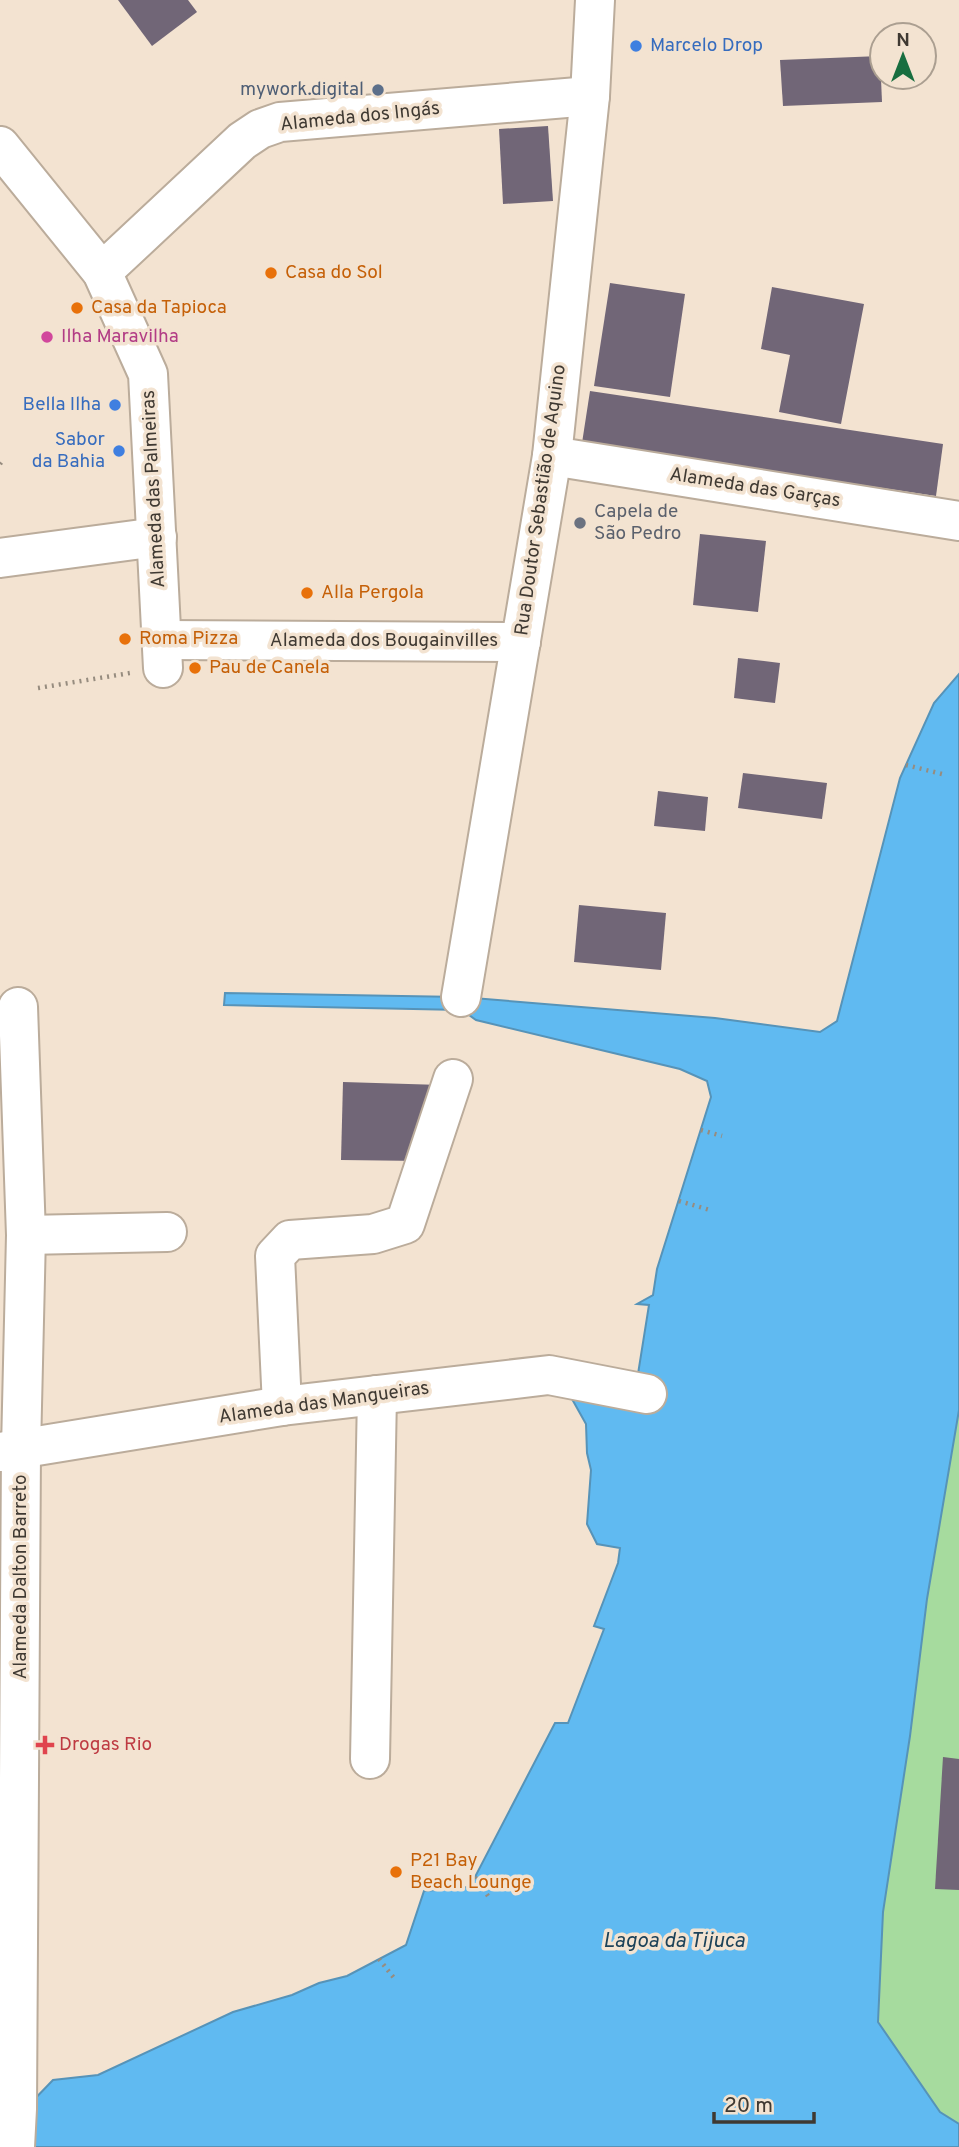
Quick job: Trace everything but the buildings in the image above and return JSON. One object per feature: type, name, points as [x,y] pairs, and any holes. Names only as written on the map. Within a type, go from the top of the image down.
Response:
[{"type":"street","name":"Rua Doutor Sebastião de Aquino","points":[[461,997],[552,456],[590,96],[595,0]]},
{"type":"street","name":"Alameda dos Ingás","points":[[102,272],[242,141],[280,122],[590,96]]},
{"type":"street","name":"Alameda das Palmeiras","points":[[0,146],[102,272],[148,374],[163,654]]},
{"type":"street","name":"Alameda das Garças","points":[[552,456],[959,520]]},
{"type":"street","points":[[0,558],[157,537]]},
{"type":"street","name":"Alameda dos Bougainvilles","points":[[163,654],[521,642]]},
{"type":"street","name":"Alameda Dalton Barreto","points":[[15,2147],[17,2109],[11,1451],[26,1235],[16,1006]]},
{"type":"street","points":[[282,1406],[275,1256],[290,1240],[373,1234],[405,1224],[453,1079]]},
{"type":"street","points":[[26,1235],[167,1232]]},
{"type":"street","name":"Alameda das Mangueiras","points":[[11,1451],[282,1406],[548,1375],[647,1394]]},
{"type":"street","points":[[370,1759],[377,1395]]},
{"type":"path","points":[[38,688],[163,654]]},
{"type":"path","points":[[906,765],[946,775]]},
{"type":"path","points":[[701,1130],[722,1136]]},
{"type":"path","points":[[679,1201],[710,1210]]},
{"type":"path","points":[[475,1877],[488,1896]]},
{"type":"path","points":[[379,1959],[394,1978]]},
{"type":"green space","points":[[959,1410],[959,2124],[940,2112],[878,2022],[883,1912],[910,1736],[927,1599]]},
{"type":"water","name":"Lagoa da Tijuca","points":[[959,674],[959,1410],[927,1599],[910,1736],[883,1912],[878,2022],[940,2112],[959,2124],[959,2147],[0,2147],[25,2109],[53,2080],[98,2075],[233,2012],[347,1976],[406,1945],[424,1891],[468,1887],[475,1877],[555,1723],[568,1723],[604,1629],[594,1626],[618,1563],[620,1548],[597,1544],[587,1524],[591,1470],[587,1453],[586,1424],[572,1399],[638,1374],[649,1305],[637,1304],[653,1295],[657,1269],[711,1097],[707,1081],[680,1069],[476,1020],[462,1010],[224,1005],[225,993],[461,997],[715,1018],[820,1032],[837,1021],[900,778],[934,703]]},
{"type":"place","name":"Marcelo Drop","points":[[636,46]]},
{"type":"place","name":"mywork.digital","points":[[378,90]]},
{"type":"place","name":"Casa do Sol","points":[[271,273]]},
{"type":"place","name":"Casa da Tapioca","points":[[77,308]]},
{"type":"place","name":"Ilha Maravilha","points":[[47,337]]},
{"type":"place","name":"Bella Ilha","points":[[115,405]]},
{"type":"place","name":"Sabor da Bahia","points":[[119,451]]},
{"type":"place","name":"Capela de São Pedro","points":[[580,523]]},
{"type":"place","name":"Alla Pergola","points":[[307,593]]},
{"type":"place","name":"Roma Pizza","points":[[125,639]]},
{"type":"place","name":"Pau de Canela","points":[[195,668]]},
{"type":"place","name":"Drogas Rio","points":[[45,1745]]},
{"type":"place","name":"P21 Bay Beach Lounge","points":[[396,1872]]}]
